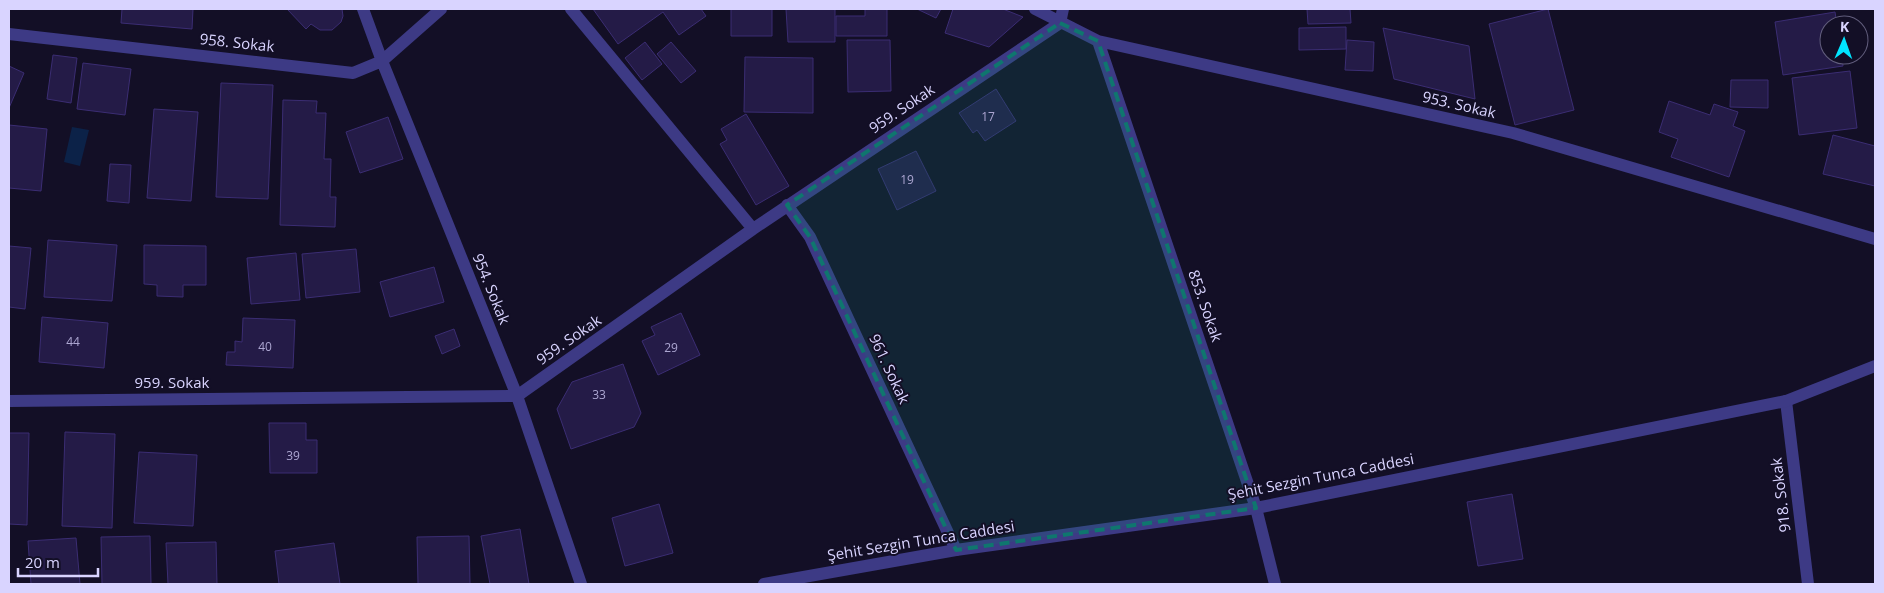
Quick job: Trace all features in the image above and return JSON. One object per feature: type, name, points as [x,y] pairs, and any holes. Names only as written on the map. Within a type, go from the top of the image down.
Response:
[{"type":"street","name":"954. Sokak","points":[[363,9],[382,61],[517,396],[581,584]]},
{"type":"street","name":"958. Sokak","points":[[9,34],[353,73],[382,61],[441,9]]},
{"type":"street","points":[[571,9],[753,229]]},
{"type":"street","name":"953. Sokak","points":[[1035,9],[1098,41],[1513,134],[1875,240]]},
{"type":"street","points":[[1060,23],[1063,9]]},
{"type":"street","name":"959. Sokak","points":[[9,401],[517,396],[787,205],[1060,23]]},
{"type":"street","name":"853. Sokak","points":[[1098,41],[1256,508],[1275,584]]},
{"type":"street","name":"961. Sokak","points":[[787,205],[810,237],[956,550]]},
{"type":"street","name":"Şehit Sezgin Tunca Caddesi","points":[[764,584],[956,550],[1256,508],[1786,401],[1875,366]]},
{"type":"street","name":"918. Sokak","points":[[1786,401],[1808,584]]},
{"type":"highlighted area","points":[[1060,23],[1098,41],[1256,508],[956,550],[810,237],[787,205]]},
{"type":"water","points":[[72,127],[89,130],[80,166],[64,162]]},
{"type":"building","points":[[122,9],[193,9],[192,29],[121,23]]},
{"type":"building","points":[[287,9],[342,9],[343,16],[341,22],[332,30],[320,30],[311,24],[306,29]]},
{"type":"building","points":[[593,9],[701,9],[706,16],[679,35],[663,12],[618,44]]},
{"type":"building","points":[[731,9],[772,9],[772,36],[731,36]]},
{"type":"building","points":[[786,9],[835,9],[835,42],[788,42]]},
{"type":"building","points":[[865,9],[887,9],[887,36],[836,36],[836,16],[865,16]]},
{"type":"building","points":[[917,9],[941,9],[936,18]]},
{"type":"building","points":[[953,9],[1003,9],[1023,17],[989,47],[945,33]]},
{"type":"building","points":[[1307,9],[1350,9],[1351,23],[1308,24]]},
{"type":"building","points":[[1548,9],[1574,110],[1515,125],[1489,24]]},
{"type":"building","points":[[1835,12],[1835,15],[1819,15],[1819,65],[1843,66],[1783,75],[1775,22]]},
{"type":"building","points":[[1346,27],[1346,49],[1299,50],[1299,28]]},
{"type":"building","points":[[1383,28],[1469,46],[1475,99],[1394,79]]},
{"type":"building","points":[[847,40],[890,40],[891,91],[848,92]]},
{"type":"building","points":[[1347,40],[1374,42],[1373,71],[1345,70]]},
{"type":"building","points":[[645,42],[662,64],[642,80],[625,58]]},
{"type":"building","points":[[671,42],[696,71],[681,83],[657,54]]},
{"type":"building","points":[[53,55],[77,58],[71,103],[47,99]]},
{"type":"building","points":[[745,57],[813,58],[813,113],[744,112]]},
{"type":"building","points":[[83,63],[131,69],[125,115],[77,109]]},
{"type":"building","points":[[9,66],[24,73],[9,108]]},
{"type":"building","points":[[1850,71],[1857,128],[1799,135],[1792,78]]},
{"type":"building","points":[[1731,80],[1768,80],[1768,108],[1730,107]]},
{"type":"building","points":[[221,83],[273,85],[268,199],[216,197]]},
{"type":"building","points":[[996,89],[1016,121],[985,141],[977,130],[973,133],[959,113]]},
{"type":"building","points":[[283,100],[317,101],[316,113],[326,113],[324,159],[331,159],[330,197],[336,197],[335,227],[280,225]]},
{"type":"building","points":[[1669,101],[1710,115],[1714,104],[1738,112],[1733,126],[1745,131],[1729,177],[1671,157],[1678,139],[1659,132]]},
{"type":"building","points":[[154,109],[198,112],[191,201],[147,198]]},
{"type":"building","points":[[746,114],[789,186],[756,205],[720,144],[727,140],[721,129]]},
{"type":"building","points":[[388,117],[403,159],[360,173],[346,132]]},
{"type":"building","points":[[9,125],[47,129],[41,191],[9,188]]},
{"type":"building","points":[[1833,135],[1875,146],[1875,186],[1823,174]]},
{"type":"building","points":[[916,151],[936,191],[897,210],[878,169]]},
{"type":"building","points":[[110,164],[131,165],[129,203],[107,201]]},
{"type":"building","points":[[48,240],[117,245],[112,301],[44,297]]},
{"type":"building","points":[[144,245],[206,246],[206,285],[183,285],[183,297],[157,296],[157,285],[144,284]]},
{"type":"building","points":[[9,246],[31,248],[25,309],[9,307]]},
{"type":"building","points":[[356,249],[360,292],[306,298],[302,254]]},
{"type":"building","points":[[296,253],[300,300],[251,304],[247,258]]},
{"type":"building","points":[[434,267],[444,302],[390,317],[380,282]]},
{"type":"building","points":[[681,313],[700,355],[658,375],[642,341],[655,335],[651,327]]},
{"type":"building","points":[[42,317],[108,323],[104,368],[39,362]]},
{"type":"building","points":[[243,318],[295,320],[293,368],[226,365],[227,352],[235,352],[235,341],[242,342]]},
{"type":"building","points":[[454,329],[460,346],[442,354],[435,336]]},
{"type":"building","points":[[623,364],[641,413],[634,427],[571,449],[557,409],[572,382]]},
{"type":"building","points":[[269,423],[306,423],[306,440],[317,440],[317,473],[270,473]]},
{"type":"building","points":[[65,432],[115,434],[112,528],[62,526]]},
{"type":"building","points":[[9,433],[29,433],[27,525],[9,524]]},
{"type":"building","points":[[139,452],[197,455],[193,526],[134,523]]},
{"type":"building","points":[[1512,494],[1523,559],[1478,566],[1467,502]]},
{"type":"building","points":[[659,504],[673,553],[625,566],[612,518]]},
{"type":"building","points":[[520,529],[529,584],[490,584],[481,536]]},
{"type":"building","points":[[150,536],[151,584],[102,584],[101,537]]},
{"type":"building","points":[[469,536],[470,584],[418,584],[417,537]]},
{"type":"building","points":[[76,538],[80,584],[31,584],[28,541]]},
{"type":"building","points":[[216,542],[217,584],[168,584],[166,543]]},
{"type":"building","points":[[334,543],[340,584],[279,584],[275,551]]}]
